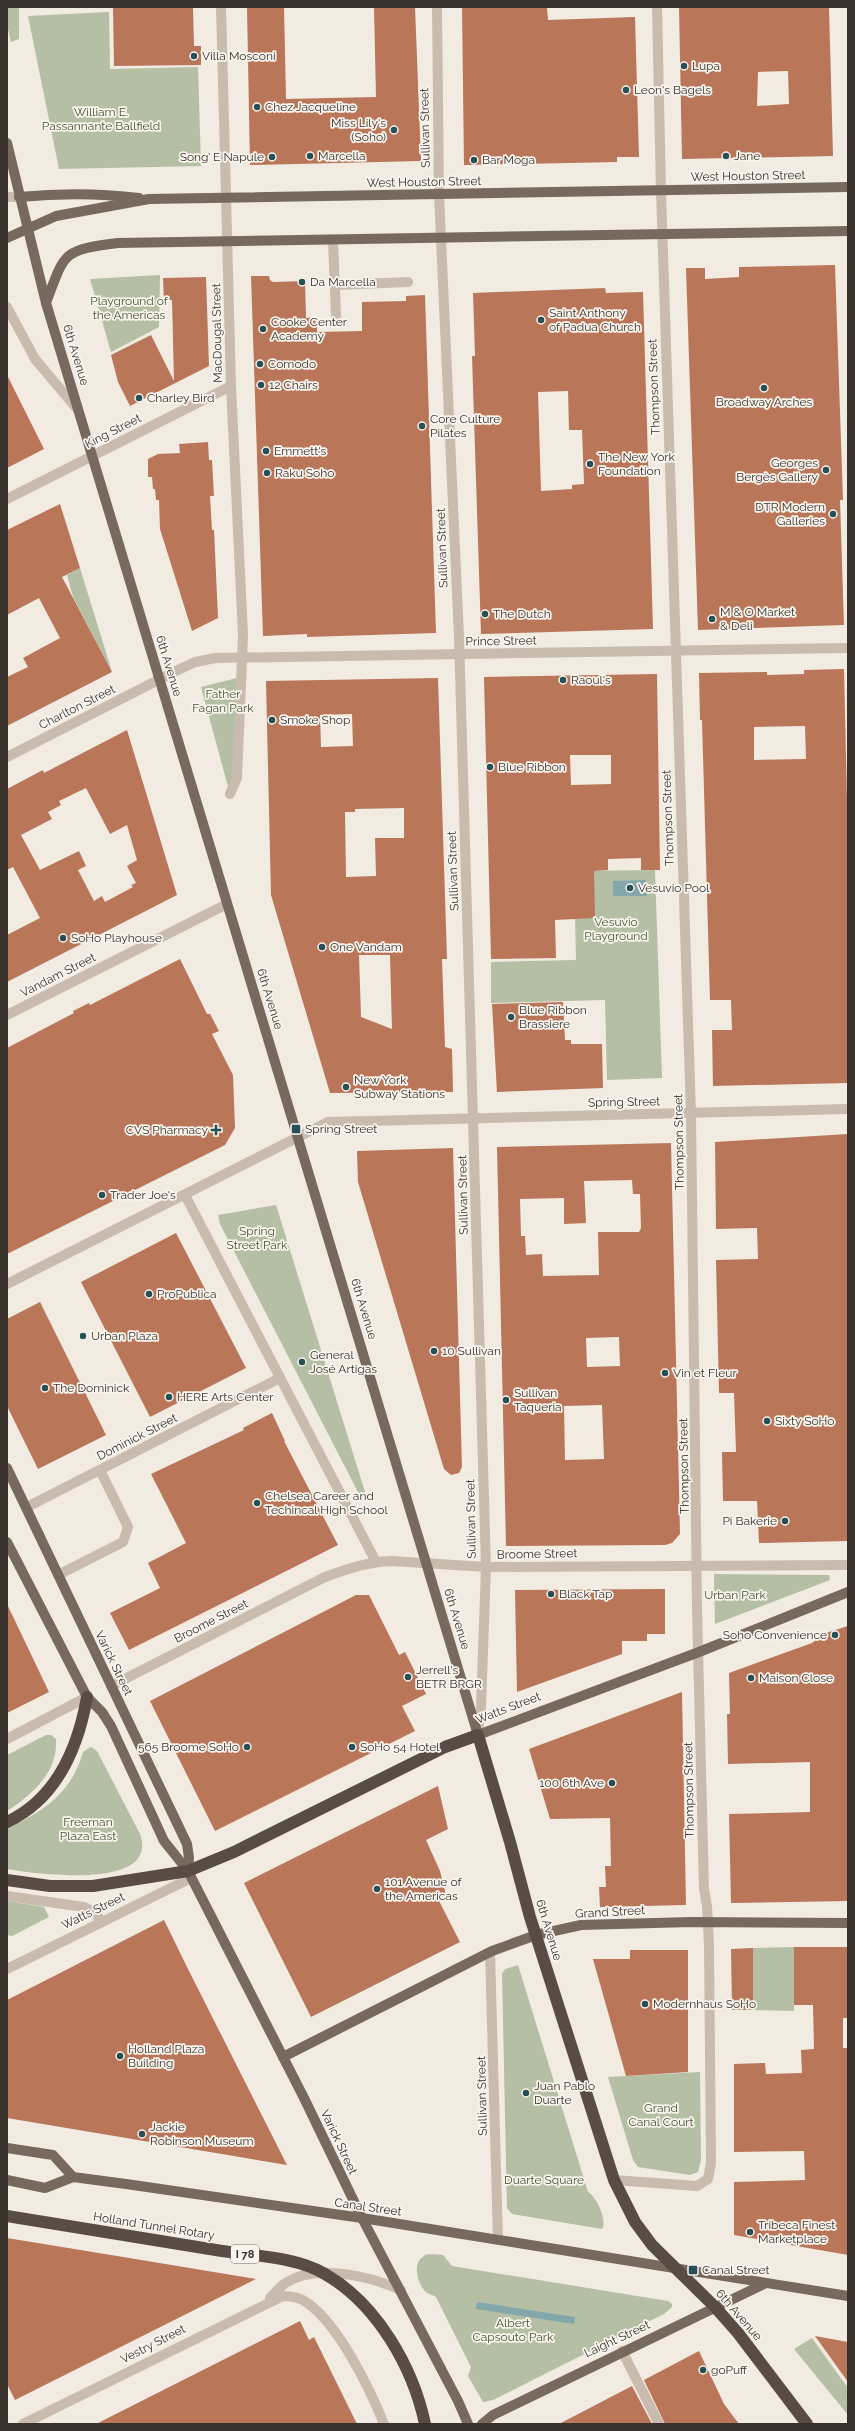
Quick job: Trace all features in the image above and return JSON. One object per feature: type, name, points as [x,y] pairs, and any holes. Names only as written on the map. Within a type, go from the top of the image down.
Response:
[{"type":"highway","points":[[7,1822],[37,1802],[62,1773],[84,1714],[87,1697]]},
{"type":"highway","name":"Watts Street","points":[[189,1875],[228,1854],[445,1747],[478,1735]]},
{"type":"highway","name":"6th Avenue","points":[[478,1735],[536,1936],[614,2180],[635,2222],[652,2245],[715,2307],[745,2342],[807,2424]]},
{"type":"highway","points":[[7,1880],[50,1886],[93,1886],[189,1875]]},
{"type":"highway","name":"Holland Tunnel Rotary","points":[[7,2216],[279,2260],[324,2273],[354,2296],[388,2338],[411,2381],[425,2424]]},
{"type":"main road","name":"6th Avenue","points":[[7,143],[46,303],[478,1735]]},
{"type":"main road","name":"West Houston Street","points":[[7,238],[56,216],[150,199],[224,199],[848,187]]},
{"type":"main road","points":[[20,197],[55,194],[101,194],[150,199]]},
{"type":"main road","points":[[46,303],[56,272],[69,254],[88,247],[118,243],[848,231]]},
{"type":"main road","name":"Varick Street","points":[[7,1468],[187,1844],[189,1875]]},
{"type":"main road","name":"Varick Street","points":[[7,1542],[87,1697],[111,1726],[164,1841],[189,1875],[283,2057],[362,2218],[458,2401],[468,2424]]},
{"type":"main road","name":"Watts Street","points":[[478,1735],[699,1652],[848,1592]]},
{"type":"main road","name":"Grand Street","points":[[283,2057],[490,1952],[536,1936],[580,1925],[708,1922],[848,1923]]},
{"type":"main road","points":[[7,2148],[53,2155],[73,2176],[45,2188],[7,2180]]},
{"type":"main road","name":"Canal Street","points":[[73,2176],[362,2218],[848,2296]]},
{"type":"main road","name":"Laight Street","points":[[482,2424],[493,2415],[622,2351],[766,2283]]},
{"type":"street","name":"MacDougal Street","points":[[221,7],[224,199],[227,241],[231,386],[243,619],[237,778],[230,794]]},
{"type":"street","name":"Sullivan Street","points":[[437,7],[439,195],[459,654],[474,1118],[486,1567],[481,1706],[478,1735]]},
{"type":"street","name":"Thompson Street","points":[[614,2180],[690,2187],[703,2184],[708,2179],[711,2163],[711,2044],[708,1922],[704,1889],[691,1114],[662,234],[657,7]]},
{"type":"street","points":[[7,197],[20,197]]},
{"type":"street","points":[[333,240],[336,316]]},
{"type":"street","points":[[335,285],[408,282]]},
{"type":"street","points":[[7,307],[35,359],[78,410]]},
{"type":"street","name":"King Street","points":[[7,499],[231,386]]},
{"type":"street","name":"Prince Street","points":[[159,680],[195,662],[215,658],[848,648]]},
{"type":"street","name":"Charlton Street","points":[[7,757],[159,680]]},
{"type":"street","name":"Vandam Street","points":[[7,1015],[227,904]]},
{"type":"street","name":"Spring Street","points":[[7,1284],[328,1122],[848,1109]]},
{"type":"street","points":[[185,1195],[376,1562]]},
{"type":"street","name":"Dominick Street","points":[[26,1507],[280,1378]]},
{"type":"street","points":[[58,1575],[123,1542],[128,1527],[100,1470]]},
{"type":"street","name":"Broome Street","points":[[111,1686],[325,1577],[356,1566],[376,1562],[426,1563],[486,1567],[848,1565]]},
{"type":"street","points":[[7,1739],[87,1697]]},
{"type":"street","name":"Watts Street","points":[[7,1969],[102,1922],[189,1875]]},
{"type":"street","points":[[7,1896],[84,1907],[94,1912],[102,1922]]},
{"type":"street","name":"Sullivan Street","points":[[490,1952],[498,2240]]},
{"type":"street","points":[[265,2302],[283,2284],[306,2276],[324,2273],[370,2278],[401,2290]]},
{"type":"street","name":"Vestry Street","points":[[23,2424],[265,2302],[283,2296],[298,2298],[311,2305],[338,2336],[354,2363],[384,2424]]},
{"type":"street","points":[[622,2351],[659,2424]]},
{"type":"green space","points":[[7,7],[19,7],[19,39],[11,42],[7,25]]},
{"type":"green space","name":"William E. Passannante Ballfield","points":[[109,12],[110,69],[198,67],[201,166],[59,169],[28,16]]},
{"type":"green space","name":"Playground of the Americas","points":[[160,275],[159,327],[111,352],[90,279]]},
{"type":"green space","points":[[80,568],[112,672],[73,597],[67,575]]},
{"type":"green space","name":"Father Fagan Park","points":[[241,677],[237,778],[230,794],[201,687]]},
{"type":"green space","name":"Vesuvio Playground","points":[[655,870],[662,1078],[607,1080],[605,1000],[491,1003],[491,962],[576,960],[574,871]]},
{"type":"green space","name":"Spring Street Park","points":[[276,1205],[365,1492],[363,1494],[359,1494],[220,1224],[218,1215]]},
{"type":"green space","name":"Urban Park","points":[[714,1574],[829,1575],[830,1580],[715,1624]]},
{"type":"green space","points":[[46,1735],[51,1735],[56,1739],[56,1751],[48,1772],[42,1781],[26,1797],[7,1811],[7,1755]]},
{"type":"green space","name":"Freeman Plaza East","points":[[91,1747],[97,1751],[140,1834],[141,1852],[132,1864],[114,1871],[92,1875],[43,1874],[7,1869],[7,1828],[33,1815],[55,1799],[72,1778],[83,1752]]},
{"type":"green space","points":[[7,1901],[44,1907],[49,1917],[12,1936],[7,1935]]},
{"type":"green space","points":[[794,1947],[794,2011],[753,2010],[753,1948]]},
{"type":"green space","name":"Duarte Square","points":[[518,1965],[588,2192],[598,2203],[602,2215],[602,2229],[512,2214],[507,2208],[502,1974],[505,1969]]},
{"type":"green space","name":"Grand Canal Court","points":[[700,2072],[701,2160],[698,2172],[690,2175],[638,2167],[633,2160],[608,2077]]},
{"type":"green space","name":"Albert Capsouto Park","points":[[433,2254],[443,2255],[452,2266],[668,2301],[672,2304],[672,2307],[664,2314],[493,2400],[483,2402],[468,2376],[471,2367],[436,2297],[424,2290],[417,2274],[418,2264],[420,2259],[424,2256]]},
{"type":"green space","points":[[812,2338],[848,2388],[848,2415],[794,2349]]},
{"type":"water","name":"Vesuvio Pool","points":[[646,880],[647,896],[613,896],[613,881]]},
{"type":"water","points":[[477,2302],[575,2317],[574,2324],[476,2309]]},
{"type":"building","points":[[113,7],[193,7],[194,46],[201,46],[201,65],[114,66]]},
{"type":"building","points":[[247,7],[284,7],[286,99],[376,97],[374,7],[415,7],[421,161],[250,165]]},
{"type":"building","points":[[462,7],[547,7],[548,20],[635,17],[639,157],[617,157],[617,162],[464,165]]},
{"type":"building","points":[[679,7],[829,7],[833,156],[682,159]],"holes":[[[788,71],[789,104],[757,106],[758,72]]]},
{"type":"building","points":[[835,265],[843,500],[840,500],[844,625],[698,630],[686,268],[705,268],[705,279],[739,277],[739,267]]},
{"type":"building","points":[[251,276],[269,276],[270,280],[273,282],[305,281],[306,318],[317,317],[317,332],[362,331],[362,302],[406,301],[406,296],[425,295],[436,633],[307,637],[307,634],[263,636]]},
{"type":"building","points":[[206,277],[209,366],[130,406],[118,382],[111,355],[151,335],[174,381],[172,300],[164,300],[163,278]]},
{"type":"building","points":[[605,288],[606,293],[643,292],[653,629],[481,634],[472,356],[475,356],[473,293]],"holes":[[[568,391],[569,430],[582,430],[584,484],[572,485],[572,489],[541,491],[538,392]]]},
{"type":"building","points":[[7,375],[44,449],[7,468]]},
{"type":"building","points":[[208,442],[209,460],[212,460],[214,496],[210,496],[212,530],[214,530],[218,618],[192,631],[160,529],[159,500],[156,500],[152,477],[148,477],[148,459],[158,454],[180,453],[179,444]]},
{"type":"building","points":[[60,504],[80,568],[62,577],[112,672],[7,726],[7,677],[28,667],[23,658],[60,638],[39,598],[7,615],[7,530]]},
{"type":"building","points":[[844,669],[848,841],[848,1083],[713,1086],[712,1030],[732,1030],[731,1000],[710,1000],[702,720],[700,720],[699,673],[767,672],[767,675],[804,674],[804,670]],"holes":[[[805,726],[806,759],[754,760],[754,727]]]},
{"type":"building","points":[[657,674],[660,870],[641,870],[641,858],[608,859],[608,870],[594,871],[595,918],[555,920],[556,958],[491,959],[484,677]],"holes":[[[570,755],[611,755],[611,784],[571,785]]]},
{"type":"building","points":[[438,678],[447,959],[442,959],[445,1047],[452,1049],[453,1092],[330,1093],[271,895],[266,681]],"holes":[[[352,714],[353,746],[321,747],[320,715]],[[404,808],[404,838],[375,838],[376,876],[346,877],[345,812],[355,812],[355,809]],[[359,955],[390,955],[392,1029],[361,1017]]]},
{"type":"building","points":[[127,730],[177,895],[7,982],[7,935],[40,918],[13,867],[7,870],[7,789],[43,770],[44,773]],"holes":[[[86,788],[110,834],[127,825],[137,860],[127,866],[136,883],[131,885],[133,887],[105,902],[102,896],[94,901],[78,870],[86,866],[79,851],[40,870],[21,835],[52,819],[48,812],[61,805],[59,801]]]},
{"type":"building","points":[[180,959],[207,1014],[210,1014],[219,1031],[212,1034],[233,1075],[235,1128],[225,1145],[7,1254],[7,1048],[74,1013],[73,1011],[89,1003],[90,1005]]},
{"type":"building","points":[[563,1002],[565,1040],[571,1040],[571,1044],[602,1044],[603,1088],[497,1092],[492,1004]]},
{"type":"building","points":[[848,1134],[848,1541],[759,1543],[757,1501],[723,1501],[722,1452],[736,1452],[734,1393],[719,1393],[716,1260],[758,1259],[757,1228],[716,1229],[715,1142]]},
{"type":"building","points":[[671,1143],[680,1534],[672,1543],[665,1545],[506,1546],[497,1147]],"holes":[[[632,1180],[633,1194],[640,1194],[641,1228],[639,1232],[598,1232],[599,1275],[543,1276],[542,1254],[526,1255],[525,1236],[521,1236],[520,1199],[564,1198],[564,1224],[586,1223],[584,1181]],[[619,1337],[620,1366],[587,1367],[586,1338]],[[602,1405],[604,1459],[565,1460],[564,1406]]]},
{"type":"building","points":[[453,1148],[462,1467],[459,1473],[451,1475],[444,1469],[358,1182],[357,1151]]},
{"type":"building","points":[[176,1233],[246,1368],[150,1417],[81,1282]]},
{"type":"building","name":"The Dominick","points":[[40,1302],[106,1435],[38,1469],[7,1406],[7,1319]]},
{"type":"building","points":[[272,1413],[284,1441],[338,1545],[129,1650],[110,1613],[160,1588],[148,1563],[186,1543],[151,1474],[244,1430],[243,1428]]},
{"type":"building","points":[[665,1589],[665,1634],[647,1634],[647,1641],[622,1641],[622,1654],[517,1692],[515,1590]]},
{"type":"building","points":[[356,1595],[369,1595],[399,1655],[405,1652],[426,1694],[402,1706],[415,1731],[215,1831],[150,1701]]},
{"type":"building","points":[[7,1604],[49,1692],[7,1713]]},
{"type":"building","points":[[848,1626],[848,1901],[731,1903],[729,1814],[810,1812],[810,1762],[728,1764],[727,1714],[730,1714],[729,1673],[812,1643],[826,1633]]},
{"type":"building","name":"100 6th Ave","points":[[682,1692],[686,1905],[600,1907],[599,1887],[606,1887],[605,1866],[611,1866],[610,1818],[550,1819],[529,1749]]},
{"type":"building","name":"101 Avenue of the Americas","points":[[438,1786],[448,1829],[426,1840],[440,1871],[446,1895],[438,1899],[460,1942],[311,2017],[244,1883]]},
{"type":"building","name":"Holland Plaza Building","points":[[164,1920],[287,2165],[7,2118],[7,2000]]},
{"type":"building","points":[[794,1947],[848,1947],[848,2018],[843,2018],[843,2048],[848,2048],[848,2255],[734,2235],[734,2182],[805,2180],[804,2151],[734,2152],[734,2064],[765,2063],[766,2074],[802,2073],[801,2050],[814,2049],[813,2005],[794,2005]]},
{"type":"building","points":[[753,1948],[753,2010],[732,2010],[731,1949]]},
{"type":"building","points":[[630,1950],[688,1950],[688,2072],[626,2076],[593,1959],[630,1959]]},
{"type":"building","points":[[7,2238],[256,2279],[15,2400],[7,2384]]},
{"type":"building","points":[[300,2321],[309,2340],[314,2337],[357,2424],[96,2424]]},
{"type":"building","points":[[815,2336],[848,2342],[848,2382]]},
{"type":"building","points":[[699,2351],[724,2404],[739,2424],[665,2424],[644,2380]]},
{"type":"building","points":[[632,2386],[652,2424],[559,2424]]},
{"type":"place","name":"Villa Mosconi","points":[[194,56]]},
{"type":"place","name":"Lupa","points":[[684,66]]},
{"type":"place","name":"Leon's Bagels","points":[[626,90]]},
{"type":"place","name":"Chez Jacqueline","points":[[257,107]]},
{"type":"place","name":"Miss Lily's (Soho)","points":[[394,130]]},
{"type":"place","name":"Marcella","points":[[310,156]]},
{"type":"place","name":"Jane","points":[[726,156]]},
{"type":"place","name":"Song’ E Napule","points":[[272,157]]},
{"type":"place","name":"Bar Moga","points":[[474,160]]},
{"type":"place","name":"Da Marcella","points":[[302,282]]},
{"type":"place","name":"Saint Anthony of Padua Church","points":[[541,320]]},
{"type":"place","name":"Cooke Center Academy","points":[[263,329]]},
{"type":"place","name":"Comodo","points":[[260,364]]},
{"type":"place","name":"12 Chairs","points":[[261,385]]},
{"type":"place","name":"Broadway Arches","points":[[764,388]]},
{"type":"place","name":"Charley Bird","points":[[139,398]]},
{"type":"place","name":"Core Culture Pilates","points":[[422,426]]},
{"type":"place","name":"Emmett's","points":[[266,451]]},
{"type":"place","name":"The New York Foundation","points":[[590,464]]},
{"type":"place","name":"Georges Bergès Gallery","points":[[826,470]]},
{"type":"place","name":"Raku Soho","points":[[267,473]]},
{"type":"place","name":"DTR Modern Galleries","points":[[833,514]]},
{"type":"place","name":"The Dutch","points":[[485,614]]},
{"type":"place","name":"M & O Market & Deli","points":[[712,619]]},
{"type":"place","name":"Raoul's","points":[[563,680]]},
{"type":"place","name":"Smoke Shop","points":[[272,720]]},
{"type":"place","name":"Blue Ribbon","points":[[490,767]]},
{"type":"place","name":"Vesuvio Pool","points":[[630,888]]},
{"type":"place","name":"SoHo Playhouse","points":[[63,938]]},
{"type":"place","name":"One Vandam","points":[[322,947]]},
{"type":"place","name":"Blue Ribbon Brassiere","points":[[511,1017]]},
{"type":"place","name":"New York Subway Stations","points":[[346,1087]]},
{"type":"place","name":"Spring Street","points":[[296,1129]]},
{"type":"place","name":"CVS Pharmacy","points":[[216,1130]]},
{"type":"place","name":"Trader Joe's","points":[[102,1195]]},
{"type":"place","name":"ProPublica","points":[[149,1294]]},
{"type":"place","name":"Urban Plaza","points":[[83,1336]]},
{"type":"place","name":"10 Sullivan","points":[[434,1351]]},
{"type":"place","name":"General José Artigas","points":[[302,1362]]},
{"type":"place","name":"Vin et Fleur","points":[[665,1373]]},
{"type":"place","name":"The Dominick","points":[[45,1388]]},
{"type":"place","name":"HERE Arts Center","points":[[169,1397]]},
{"type":"place","name":"Sullivan Taqueria","points":[[506,1400]]},
{"type":"place","name":"Sixty SoHo","points":[[767,1421]]},
{"type":"place","name":"Chelsea Career and Techincal High School","points":[[257,1503]]},
{"type":"place","name":"Pi Bakerie","points":[[785,1521]]},
{"type":"place","name":"Black Tap","points":[[551,1594]]},
{"type":"place","name":"Soho Convenience","points":[[835,1635]]},
{"type":"place","name":"Jerrell's BETR BRGR","points":[[408,1677]]},
{"type":"place","name":"Maison Close","points":[[751,1678]]},
{"type":"place","name":"565 Broome SoHo","points":[[247,1747]]},
{"type":"place","name":"SoHo 54 Hotel","points":[[352,1747]]},
{"type":"place","name":"100 6th Ave","points":[[612,1783]]},
{"type":"place","name":"101 Avenue of the Americas","points":[[377,1889]]},
{"type":"place","name":"Modernhaus SoHo","points":[[645,2004]]},
{"type":"place","name":"Holland Plaza Building","points":[[120,2056]]},
{"type":"place","name":"Juan Pablo Duarte","points":[[526,2093]]},
{"type":"place","name":"Jackie Robinson Museum","points":[[142,2134]]},
{"type":"place","name":"Tribeca Finest Marketplace","points":[[750,2232]]},
{"type":"place","name":"Canal Street","points":[[693,2270]]},
{"type":"place","name":"goPuff","points":[[703,2370]]}]
